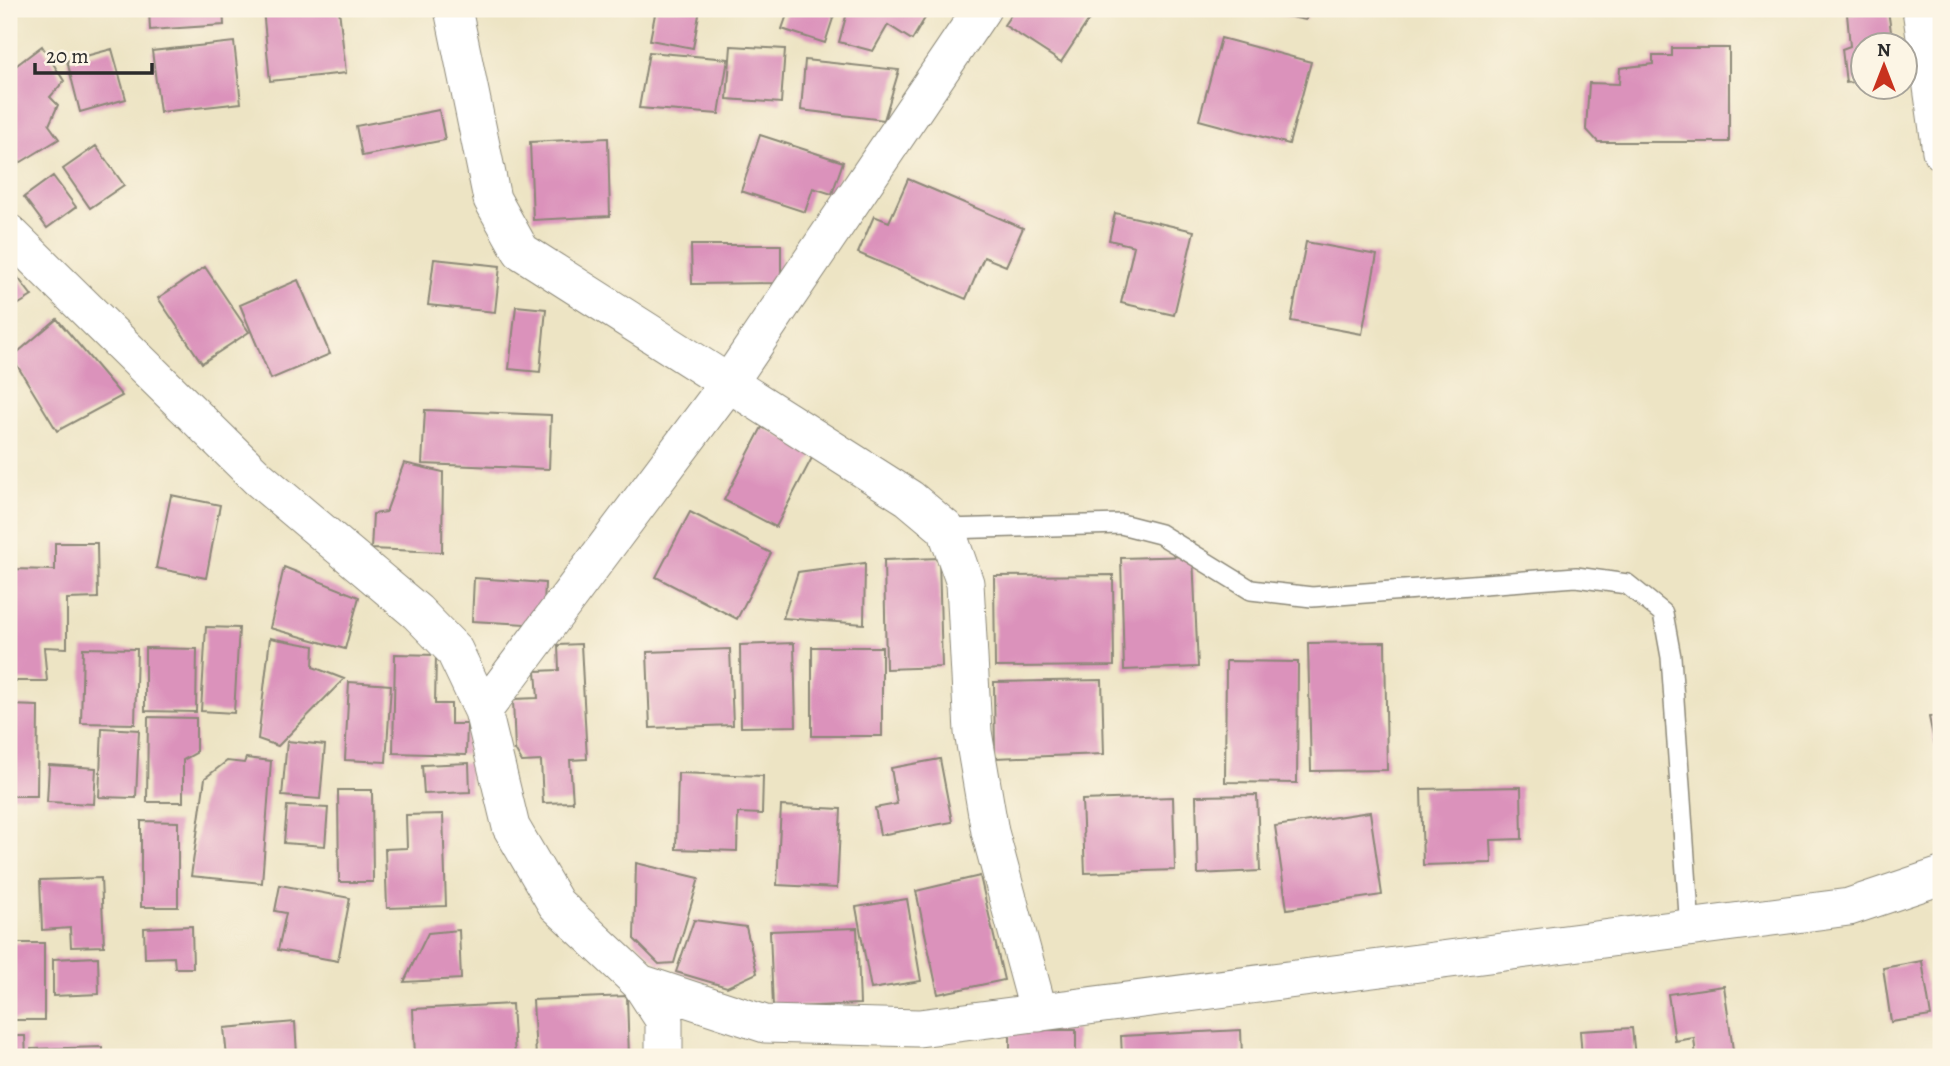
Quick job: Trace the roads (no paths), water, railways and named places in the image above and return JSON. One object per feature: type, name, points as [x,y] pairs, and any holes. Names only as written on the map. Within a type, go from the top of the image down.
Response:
[{"type":"street","points":[[453,9],[492,199],[521,251],[909,498],[946,529],[965,583],[973,732],[990,832],[1039,1013]]},
{"type":"street","points":[[483,712],[728,384],[982,9]]},
{"type":"street","points":[[1921,9],[1941,151]]},
{"type":"street","points":[[9,233],[258,478],[417,611],[454,650],[483,712],[510,827],[556,904],[640,983],[664,1020],[664,1057]]},
{"type":"street","points":[[640,983],[765,1024],[919,1028],[1849,908],[1941,876]]},
{"type":"lane","points":[[946,529],[1121,524],[1160,534],[1251,590],[1312,597],[1576,577],[1627,584],[1663,613],[1671,657],[1690,929]]}]
